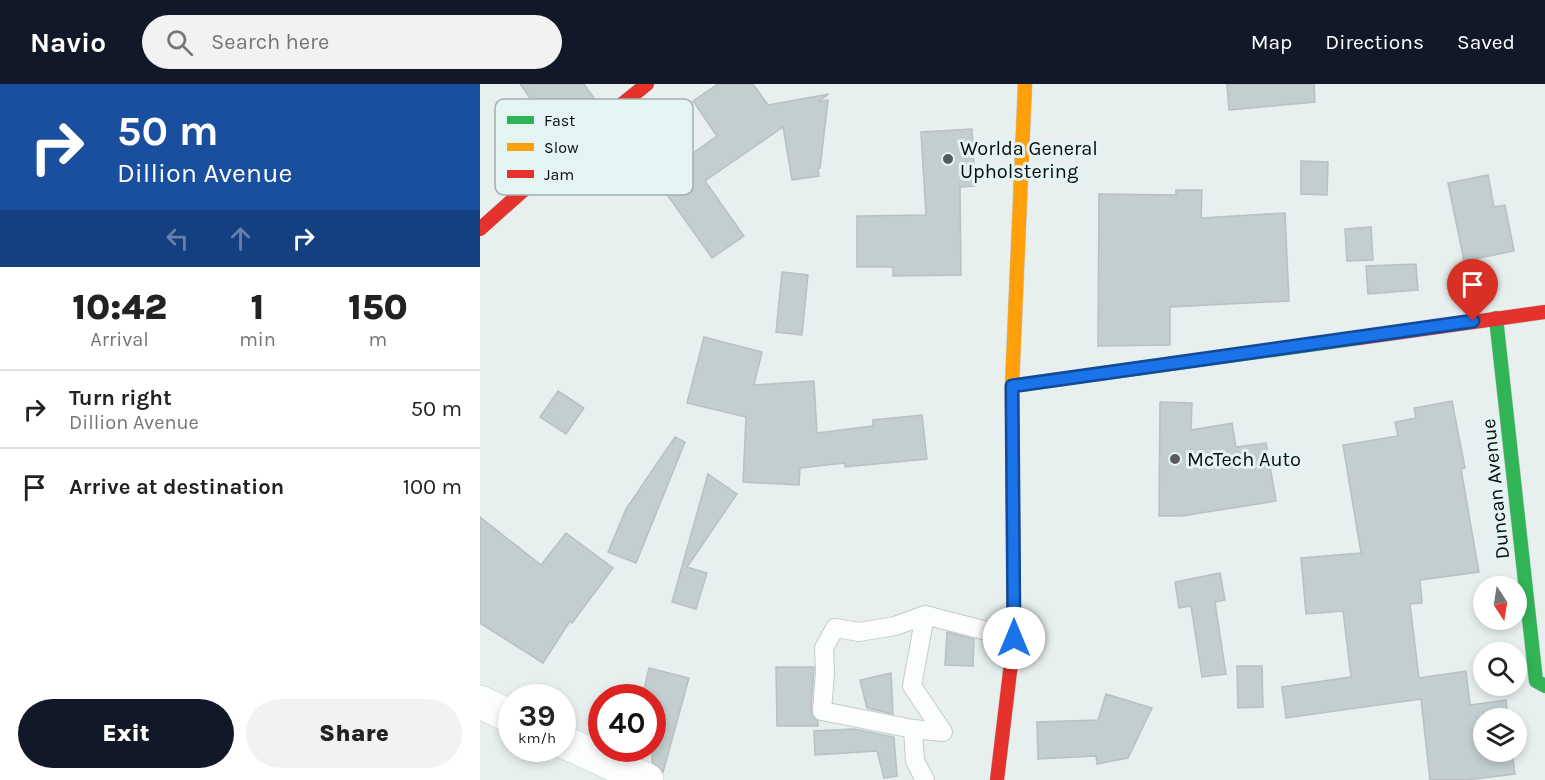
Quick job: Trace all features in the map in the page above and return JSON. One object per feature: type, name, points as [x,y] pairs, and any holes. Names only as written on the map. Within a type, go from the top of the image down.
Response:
[{"type":"street","points":[[628,99],[647,84]]},
{"type":"street","points":[[997,780],[1014,638],[1012,386],[1025,84]]},
{"type":"street","points":[[480,230],[519,195]]},
{"type":"street","points":[[1012,386],[1545,312]]},
{"type":"street","name":"Duncan Avenue","points":[[1496,318],[1536,681],[1545,686]]},
{"type":"street","points":[[480,702],[498,710]]},
{"type":"street","points":[[576,747],[647,780]]},
{"type":"lane","points":[[925,615],[912,686],[943,732],[913,729],[822,711],[824,648],[835,628],[859,632],[895,626],[925,615],[1014,638]]},
{"type":"lane","points":[[913,729],[915,761],[924,780]]},
{"type":"building","points":[[520,84],[584,84],[595,99],[531,99]]},
{"type":"building","points":[[718,84],[753,84],[768,105],[829,94],[818,102],[828,100],[820,168],[818,169],[819,176],[792,180],[783,127],[705,181],[744,236],[712,258],[667,195],[693,195],[693,153],[717,136],[693,101]]},
{"type":"building","points":[[1227,84],[1314,84],[1315,102],[1229,110]]},
{"type":"building","points":[[972,129],[975,186],[960,187],[961,275],[893,276],[893,267],[857,267],[857,216],[926,215],[921,132]]},
{"type":"building","points":[[1301,161],[1328,162],[1327,195],[1301,194]]},
{"type":"building","points":[[1488,175],[1494,207],[1505,205],[1514,251],[1464,261],[1448,183]]},
{"type":"building","points":[[1176,190],[1202,190],[1201,218],[1285,213],[1289,301],[1170,307],[1170,345],[1098,346],[1099,194],[1176,195]]},
{"type":"building","points":[[1371,227],[1373,260],[1347,261],[1345,229]]},
{"type":"building","points":[[1416,264],[1418,290],[1368,294],[1366,266]]},
{"type":"building","points":[[782,272],[808,275],[802,335],[776,332]]},
{"type":"building","points":[[704,337],[762,352],[754,385],[814,381],[817,433],[873,426],[873,420],[922,415],[927,459],[845,467],[845,463],[800,468],[799,485],[743,482],[746,417],[687,403]]},
{"type":"building","points":[[558,391],[584,408],[566,434],[540,417]]},
{"type":"building","points":[[1452,401],[1465,468],[1461,469],[1479,572],[1420,580],[1422,603],[1410,604],[1419,678],[1466,671],[1470,705],[1506,700],[1507,708],[1473,708],[1473,762],[1513,762],[1515,774],[1466,780],[1430,780],[1421,699],[1286,718],[1282,687],[1351,677],[1343,611],[1306,614],[1301,558],[1361,553],[1343,445],[1398,436],[1395,422],[1416,418],[1414,408]]},
{"type":"building","points":[[1160,402],[1192,403],[1191,430],[1232,423],[1236,447],[1266,443],[1276,501],[1182,516],[1159,516]]},
{"type":"building","points":[[675,437],[685,442],[636,563],[608,552],[626,509]]},
{"type":"building","points":[[708,474],[737,494],[687,567],[707,573],[696,609],[672,602]]},
{"type":"building","points":[[480,517],[541,565],[566,533],[613,568],[572,623],[570,621],[543,663],[480,623]]},
{"type":"building","points":[[1220,573],[1225,600],[1215,602],[1226,674],[1202,677],[1191,606],[1179,608],[1175,582]]},
{"type":"building","points":[[947,632],[974,639],[973,666],[945,665]]},
{"type":"building","points":[[1237,666],[1262,666],[1263,707],[1238,708]]},
{"type":"building","points":[[776,667],[814,667],[811,711],[812,716],[818,721],[818,726],[777,726]]},
{"type":"building","points":[[649,668],[689,678],[666,761],[666,684],[645,684]]},
{"type":"building","points":[[891,673],[893,714],[867,708],[860,680]]},
{"type":"building","points":[[1106,694],[1152,708],[1128,758],[1097,764],[1096,756],[1038,759],[1037,722],[1098,720]]},
{"type":"building","points":[[854,729],[894,737],[897,776],[884,778],[877,751],[815,755],[814,731]]},
{"type":"building","points":[[652,762],[666,762],[663,772]]},
{"type":"traffic: fast","points":[[1496,318],[1536,681],[1545,686]]},
{"type":"traffic: fast","points":[[1012,386],[1359,338]]},
{"type":"traffic: slow","points":[[1013,518],[1012,386],[1025,84]]},
{"type":"traffic: jam","points":[[628,99],[647,84]]},
{"type":"traffic: jam","points":[[480,229],[518,195]]},
{"type":"traffic: jam","points":[[1359,338],[1545,312]]},
{"type":"traffic: jam","points":[[997,780],[1014,638],[1013,518]]},
{"type":"place","name":"Worlda General Upholstering","points":[[948,159]]},
{"type":"place","name":"McTech Auto","points":[[1175,459]]},
{"type":"route","points":[[1014,638],[1012,386],[1473,321]]}]
